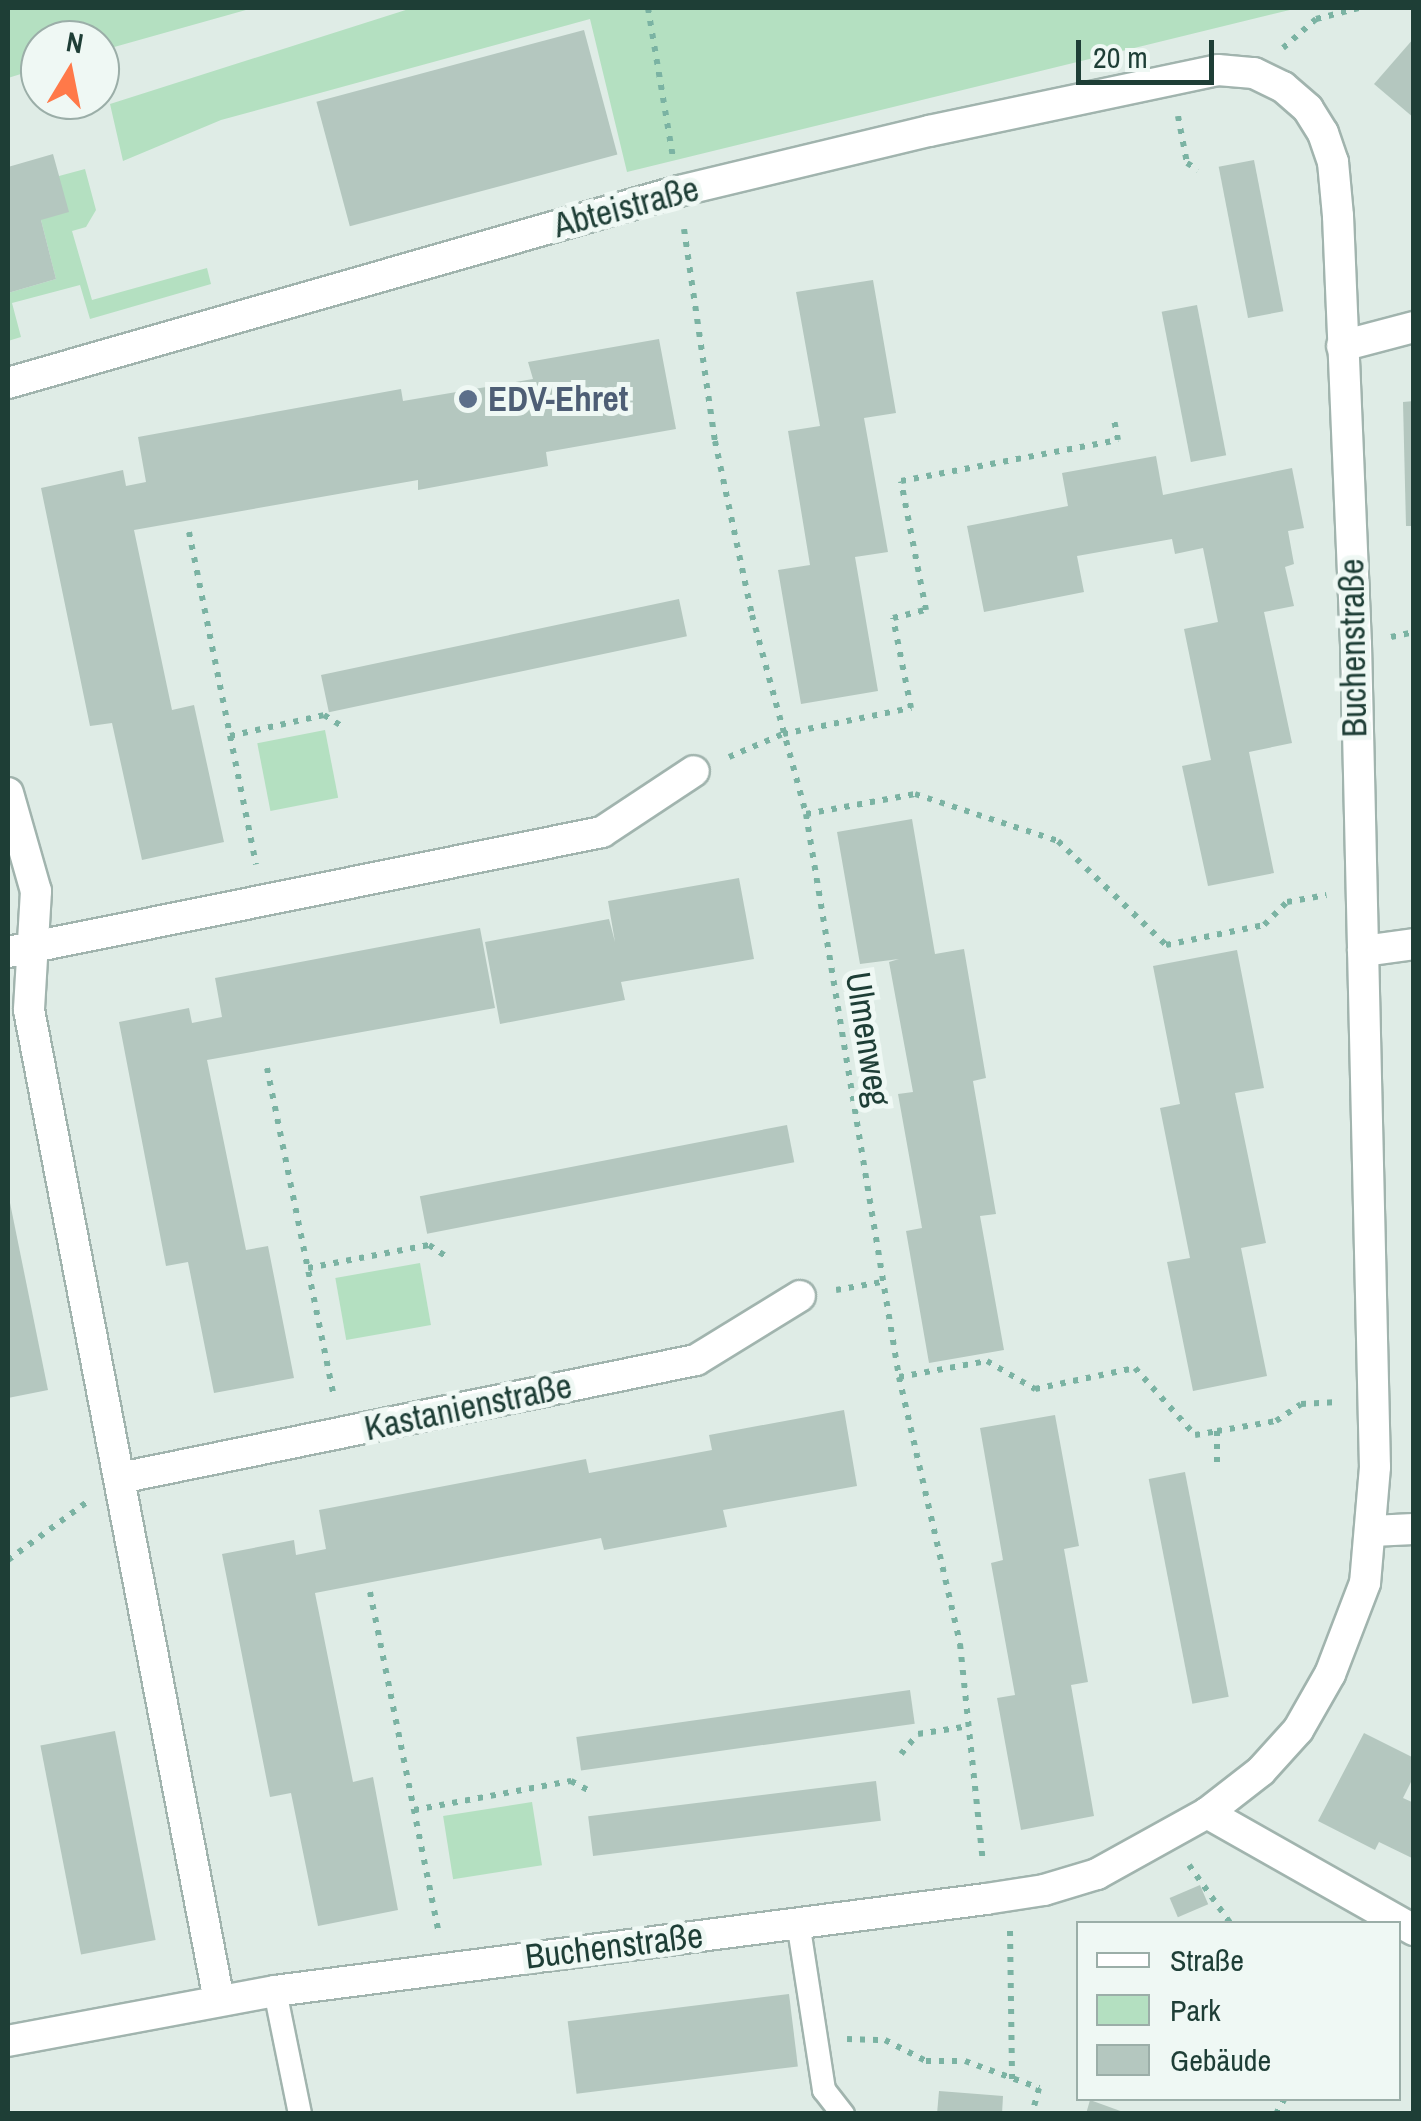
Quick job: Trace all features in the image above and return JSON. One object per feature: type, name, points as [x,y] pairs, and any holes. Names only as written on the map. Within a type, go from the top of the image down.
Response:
[{"type":"street","name":"Abteistraße","points":[[8,383],[679,191],[929,131],[1218,70],[1254,73]]},
{"type":"street","name":"Buchenstraße","points":[[8,2040],[275,1991],[998,1897],[1097,1874],[1207,1813],[1261,1771],[1298,1730],[1348,1630],[1365,1583],[1372,1532],[1374,1400],[1356,644],[1333,162],[1323,133],[1308,110],[1283,87],[1254,73]]},
{"type":"street","points":[[1342,346],[1414,327]]},
{"type":"street","points":[[20,949],[602,832],[694,770]]},
{"type":"street","points":[[8,793],[36,891],[20,949],[29,1010],[219,2000]]},
{"type":"street","points":[[1363,950],[1414,944]]},
{"type":"street","name":"Kastanienstraße","points":[[120,1478],[696,1360],[800,1296]]},
{"type":"street","points":[[1372,1532],[1414,1529]]},
{"type":"street","points":[[1207,1813],[1398,1921]]},
{"type":"lane","points":[[798,1922],[824,2090],[843,2114]]},
{"type":"lane","points":[[275,1991],[300,2114]]},
{"type":"path","name":"Ulmenweg","points":[[648,8],[715,441],[752,615],[806,814],[898,1377],[960,1644],[968,1726],[998,1897],[1012,2079]]},
{"type":"path","points":[[1254,73],[1316,19],[1359,8]]},
{"type":"path","points":[[1171,80],[1187,164],[1198,170]]},
{"type":"path","points":[[694,770],[783,734],[911,708],[893,618],[926,610],[901,481],[1118,440],[1114,419]]},
{"type":"path","points":[[189,532],[263,900]]},
{"type":"path","points":[[230,736],[324,716],[344,728]]},
{"type":"path","points":[[806,814],[915,794],[1058,841],[1166,946],[1264,924],[1287,902],[1360,889]]},
{"type":"path","points":[[267,1068],[341,1433]]},
{"type":"path","points":[[308,1268],[428,1245],[448,1258]]},
{"type":"path","points":[[898,1377],[988,1361],[1034,1389],[1135,1368],[1196,1435],[1276,1421],[1301,1404],[1374,1400]]},
{"type":"path","points":[[1217,1431],[1217,1468]]},
{"type":"path","points":[[8,1560],[120,1478]]},
{"type":"path","points":[[370,1592],[446,1968]]},
{"type":"path","points":[[901,1754],[918,1734],[968,1726]]},
{"type":"path","points":[[414,1810],[571,1781],[590,1791]]},
{"type":"path","points":[[1164,1838],[1206,1883],[1229,1921]]},
{"type":"path","points":[[816,2039],[885,2040],[926,2060],[964,2061],[1039,2088],[1032,2114]]},
{"type":"green space","points":[[8,8],[253,8],[120,45],[120,20],[20,20],[20,74],[8,78]]},
{"type":"green space","points":[[412,8],[1298,8],[627,172],[590,19],[221,120],[123,161],[114,120],[120,120],[120,101]]},
{"type":"green space","points":[[85,169],[96,210],[86,227],[72,231],[92,300],[207,268],[211,284],[90,319],[80,285],[12,303],[21,337],[8,341],[8,293],[56,279],[41,220],[59,176]]},
{"type":"green space","points":[[325,730],[338,798],[270,811],[257,743]]},
{"type":"green space","points":[[420,1263],[431,1325],[346,1340],[335,1278]]},
{"type":"green space","points":[[532,1802],[542,1865],[453,1879],[443,1816]]},
{"type":"building","points":[[584,30],[617,155],[350,226],[316,102]]},
{"type":"building","points":[[1414,38],[1414,118],[1374,84]]},
{"type":"building","points":[[53,154],[69,212],[41,220],[56,279],[8,293],[8,167]]},
{"type":"building","points":[[1254,160],[1283,311],[1248,318],[1219,167]]},
{"type":"building","points":[[873,280],[896,413],[864,418],[888,552],[855,557],[878,691],[801,704],[778,570],[810,565],[788,431],[820,426],[796,292]]},
{"type":"building","points":[[1197,305],[1226,455],[1191,462],[1162,312]]},
{"type":"building","points":[[659,339],[676,429],[546,452],[548,466],[418,490],[418,480],[134,530],[172,710],[194,705],[224,842],[142,860],[112,723],[90,726],[41,488],[123,470],[126,486],[146,482],[138,437],[401,389],[403,401],[533,379],[528,362]]},
{"type":"building","points":[[1414,401],[1414,526],[1406,526],[1403,402]]},
{"type":"building","points":[[1156,456],[1163,495],[1292,468],[1304,528],[1288,531],[1294,564],[1285,567],[1294,606],[1264,612],[1292,743],[1249,752],[1274,873],[1208,886],[1182,766],[1211,760],[1184,629],[1218,622],[1203,548],[1175,554],[1172,539],[1077,556],[1084,592],[984,612],[967,526],[1068,506],[1062,473]]},
{"type":"building","points":[[679,599],[687,636],[329,712],[321,675]]},
{"type":"building","points":[[912,819],[935,954],[964,949],[986,1078],[973,1081],[996,1214],[980,1216],[1004,1350],[929,1363],[906,1231],[922,1228],[898,1094],[913,1092],[889,962],[899,959],[860,964],[837,832]]},
{"type":"building","points":[[739,878],[754,959],[621,982],[625,1000],[500,1024],[485,942],[609,919],[615,942],[608,901]]},
{"type":"building","points":[[480,928],[495,1008],[207,1060],[246,1250],[268,1246],[294,1378],[214,1393],[188,1262],[166,1266],[119,1022],[189,1008],[192,1023],[222,1017],[215,978]]},
{"type":"building","points":[[1237,950],[1264,1088],[1235,1093],[1266,1243],[1241,1248],[1267,1376],[1193,1391],[1167,1262],[1190,1258],[1160,1108],[1180,1104],[1153,966]]},
{"type":"building","points":[[787,1125],[794,1162],[427,1234],[420,1196]]},
{"type":"building","points":[[8,1193],[48,1390],[8,1398]]},
{"type":"building","points":[[844,1410],[857,1486],[723,1510],[727,1527],[604,1550],[601,1538],[315,1593],[353,1782],[373,1777],[398,1910],[318,1926],[291,1793],[270,1797],[222,1554],[294,1540],[296,1555],[326,1549],[319,1510],[586,1459],[589,1473],[712,1450],[709,1435]]},
{"type":"building","points":[[1055,1415],[1079,1546],[1064,1549],[1088,1682],[1071,1685],[1094,1816],[1021,1830],[997,1698],[1015,1695],[991,1563],[1003,1560],[980,1428]]},
{"type":"building","points":[[1185,1472],[1229,1697],[1192,1704],[1149,1479]]},
{"type":"building","points":[[910,1690],[915,1724],[581,1771],[576,1737]]},
{"type":"building","points":[[115,1731],[156,1940],[81,1955],[40,1746]]},
{"type":"building","points":[[1364,1733],[1414,1758],[1414,1776],[1403,1798],[1414,1803],[1414,1859],[1379,1842],[1375,1850],[1318,1821]]},
{"type":"building","points":[[876,1781],[881,1821],[593,1856],[588,1816]]},
{"type":"building","points":[[1200,1885],[1208,1904],[1178,1917],[1170,1898]]},
{"type":"building","points":[[789,1994],[798,2066],[577,2094],[568,2021]]},
{"type":"building","points":[[939,2091],[1003,2096],[1002,2114],[937,2114]]},
{"type":"building","points":[[1090,2101],[1126,2113],[1126,2114],[1086,2114]]},
{"type":"place","name":"EDV-Ehret","points":[[468,399]]}]
